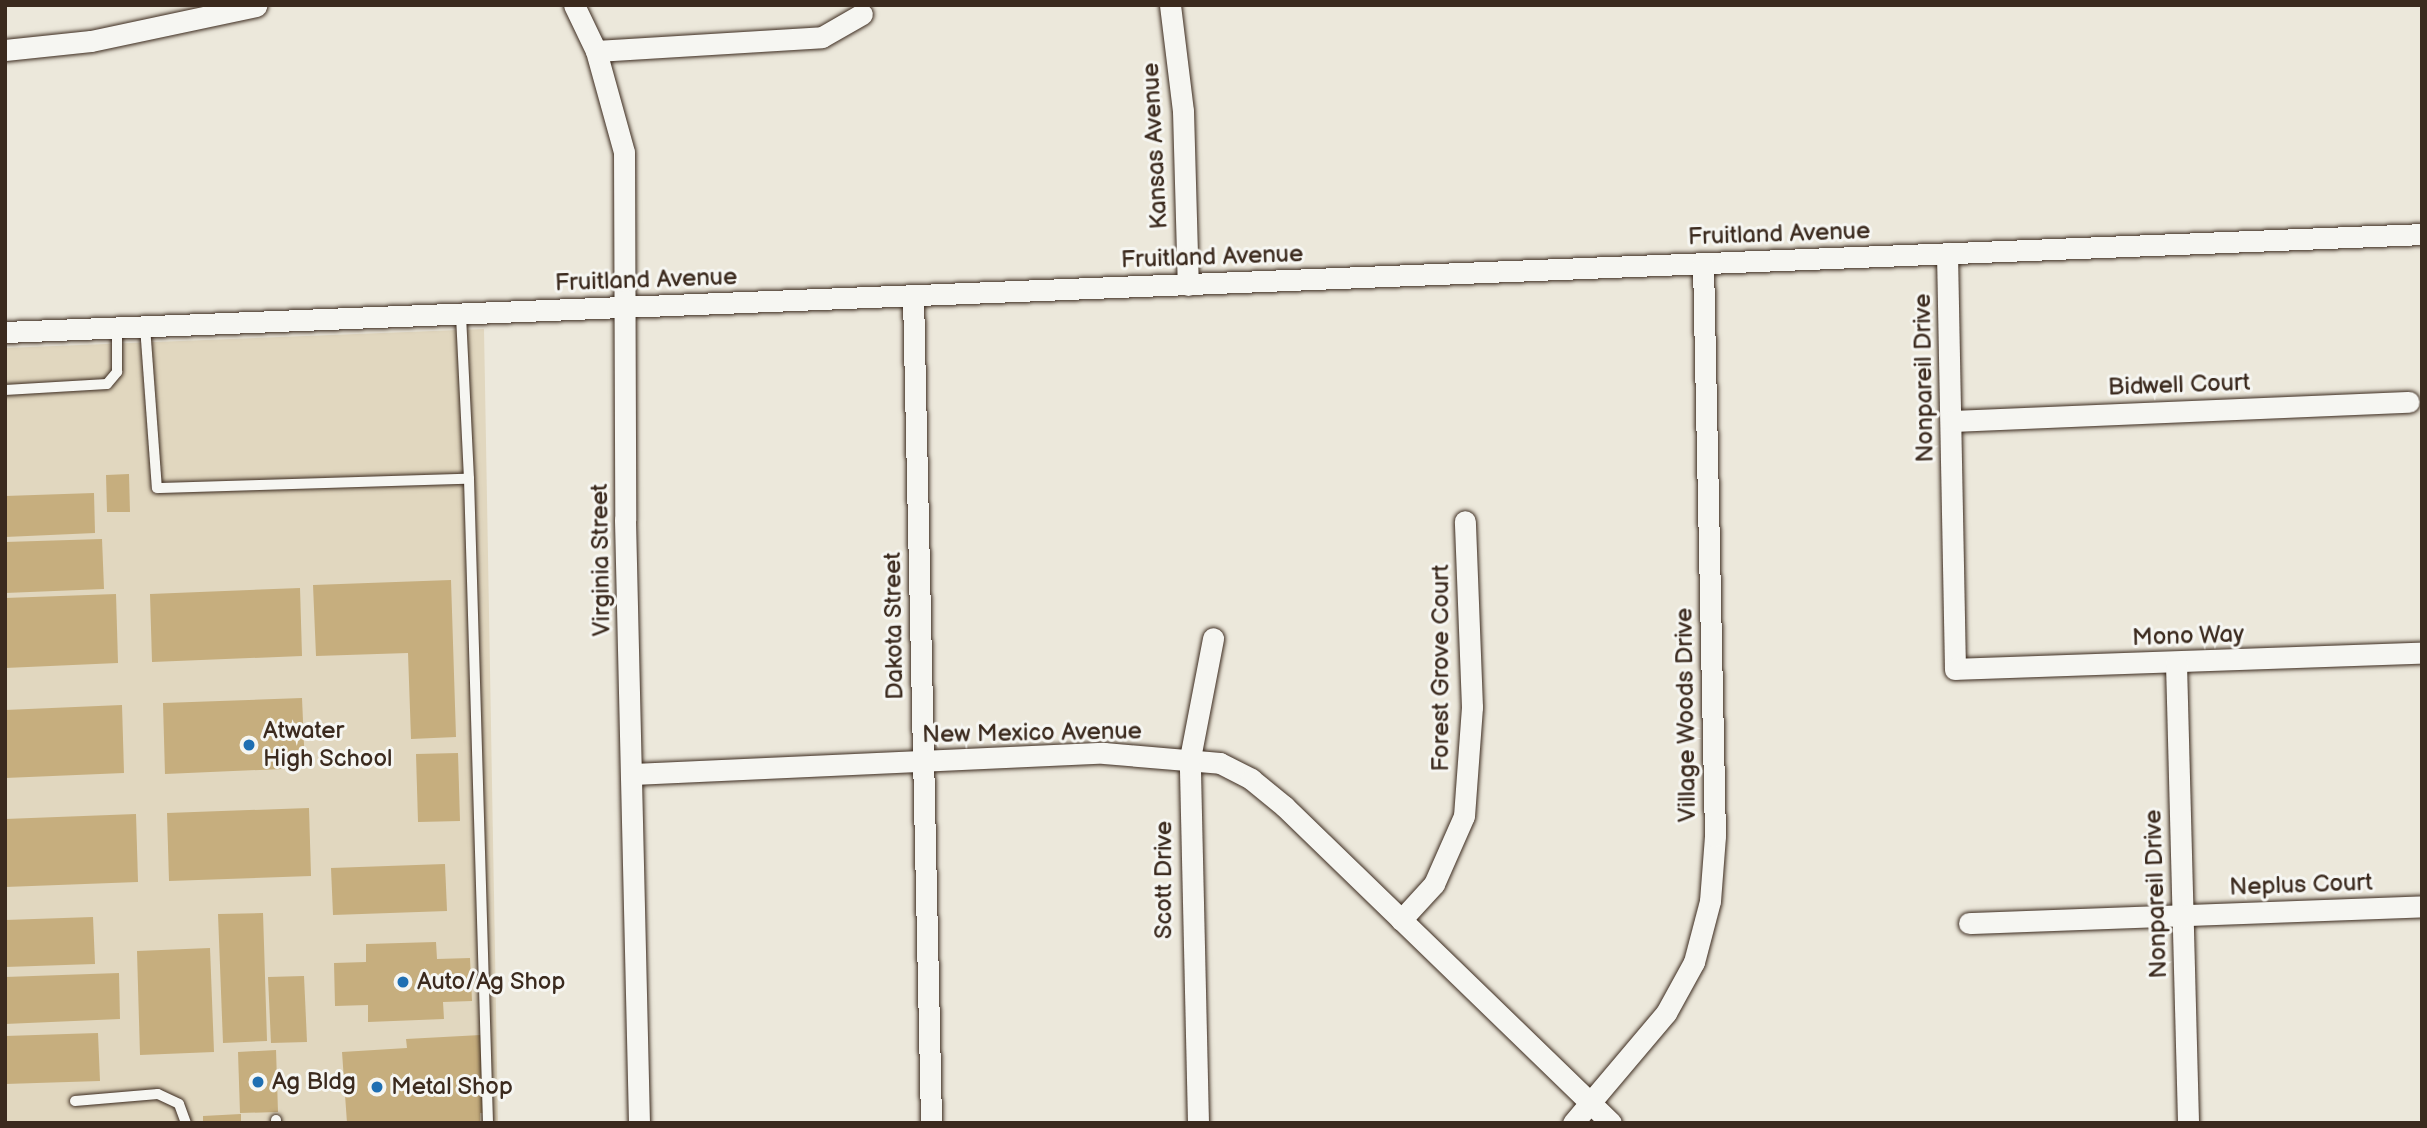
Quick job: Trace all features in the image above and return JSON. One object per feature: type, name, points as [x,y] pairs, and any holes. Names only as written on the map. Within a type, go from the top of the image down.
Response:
[{"type":"street","name":"Virginia Street","points":[[573,5],[596,51],[624,152],[639,1123]]},
{"type":"street","name":"Kansas Avenue","points":[[1170,5],[1183,111],[1188,285]]},
{"type":"street","points":[[5,50],[92,41],[256,6]]},
{"type":"street","points":[[596,51],[822,37],[862,14]]},
{"type":"street","name":"Fruitland Avenue","points":[[5,332],[2422,234]]},
{"type":"street","name":"Nonpareil Drive","points":[[1947,253],[1955,669]]},
{"type":"street","name":"Village Woods Drive","points":[[1573,1123],[1592,1104],[1666,1013],[1694,962],[1710,901],[1715,836],[1703,263]]},
{"type":"street","name":"Dakota Street","points":[[913,296],[930,1123]]},
{"type":"street","name":"Bidwell Court","points":[[1951,421],[2409,402]]},
{"type":"street","name":"Forest Grove Court","points":[[1401,920],[1434,884],[1464,816],[1472,707],[1465,521]]},
{"type":"street","name":"Scott Drive","points":[[1198,1123],[1190,758],[1213,638]]},
{"type":"street","name":"Mono Way","points":[[1955,669],[2422,653]]},
{"type":"street","name":"Nonpareil Drive","points":[[2176,663],[2189,1123]]},
{"type":"street","name":"New Mexico Avenue","points":[[633,774],[1104,753],[1190,758],[1220,763],[1251,779],[1611,1123]]},
{"type":"street","name":"Neplus Court","points":[[1969,923],[2422,906]]},
{"type":"lane","points":[[461,313],[469,479],[488,1123]]},
{"type":"lane","points":[[145,326],[157,488],[469,479]]},
{"type":"lane","points":[[5,390],[107,384],[117,372],[117,327]]},
{"type":"lane","points":[[75,1101],[158,1094],[179,1104],[186,1123]]},
{"type":"shaded area","name":"Atwater High School","points":[[484,329],[498,1123],[5,1123],[5,348]]},
{"type":"building","points":[[129,474],[130,512],[107,512],[106,475]]},
{"type":"building","points":[[94,493],[95,533],[5,537],[5,496]]},
{"type":"building","points":[[102,539],[104,589],[5,593],[5,542]]},
{"type":"building","points":[[451,580],[456,737],[411,739],[408,653],[316,656],[313,585]]},
{"type":"building","points":[[300,588],[302,656],[152,662],[150,594]]},
{"type":"building","points":[[116,594],[118,663],[5,668],[5,598]]},
{"type":"building","points":[[302,698],[305,768],[165,774],[163,703]]},
{"type":"building","points":[[122,705],[124,773],[5,778],[5,710]]},
{"type":"building","points":[[458,753],[460,821],[418,822],[416,754]]},
{"type":"building","points":[[309,808],[311,876],[169,881],[167,813]]},
{"type":"building","points":[[136,814],[138,882],[5,887],[5,819]]},
{"type":"building","points":[[445,864],[447,911],[333,915],[331,868]]},
{"type":"building","points":[[263,913],[267,1041],[223,1043],[218,914]]},
{"type":"building","points":[[93,917],[95,964],[5,967],[5,920]]},
{"type":"building","name":"Auto/Ag Shop","points":[[436,942],[437,959],[470,958],[472,1001],[443,1002],[444,1019],[368,1022],[368,1005],[335,1006],[334,963],[366,962],[366,944]]},
{"type":"building","points":[[210,948],[214,1052],[140,1055],[137,951]]},
{"type":"building","points":[[119,973],[120,1019],[5,1024],[5,977]]},
{"type":"building","points":[[304,976],[307,1042],[271,1043],[268,977]]},
{"type":"building","points":[[98,1033],[100,1081],[5,1084],[5,1036]]},
{"type":"building","points":[[481,1035],[487,1113],[480,1113],[480,1123],[347,1123],[342,1052],[407,1048],[406,1039]]},
{"type":"building","name":"Ag Bldg","points":[[276,1050],[278,1112],[240,1113],[238,1052]]},
{"type":"building","points":[[241,1114],[241,1123],[203,1123],[203,1116]]},
{"type":"place","name":"Atwater High School","points":[[249,745]]},
{"type":"place","name":"Auto/Ag Shop","points":[[403,982]]},
{"type":"place","name":"Ag Bldg","points":[[258,1082]]},
{"type":"place","name":"Metal Shop","points":[[377,1087]]}]
